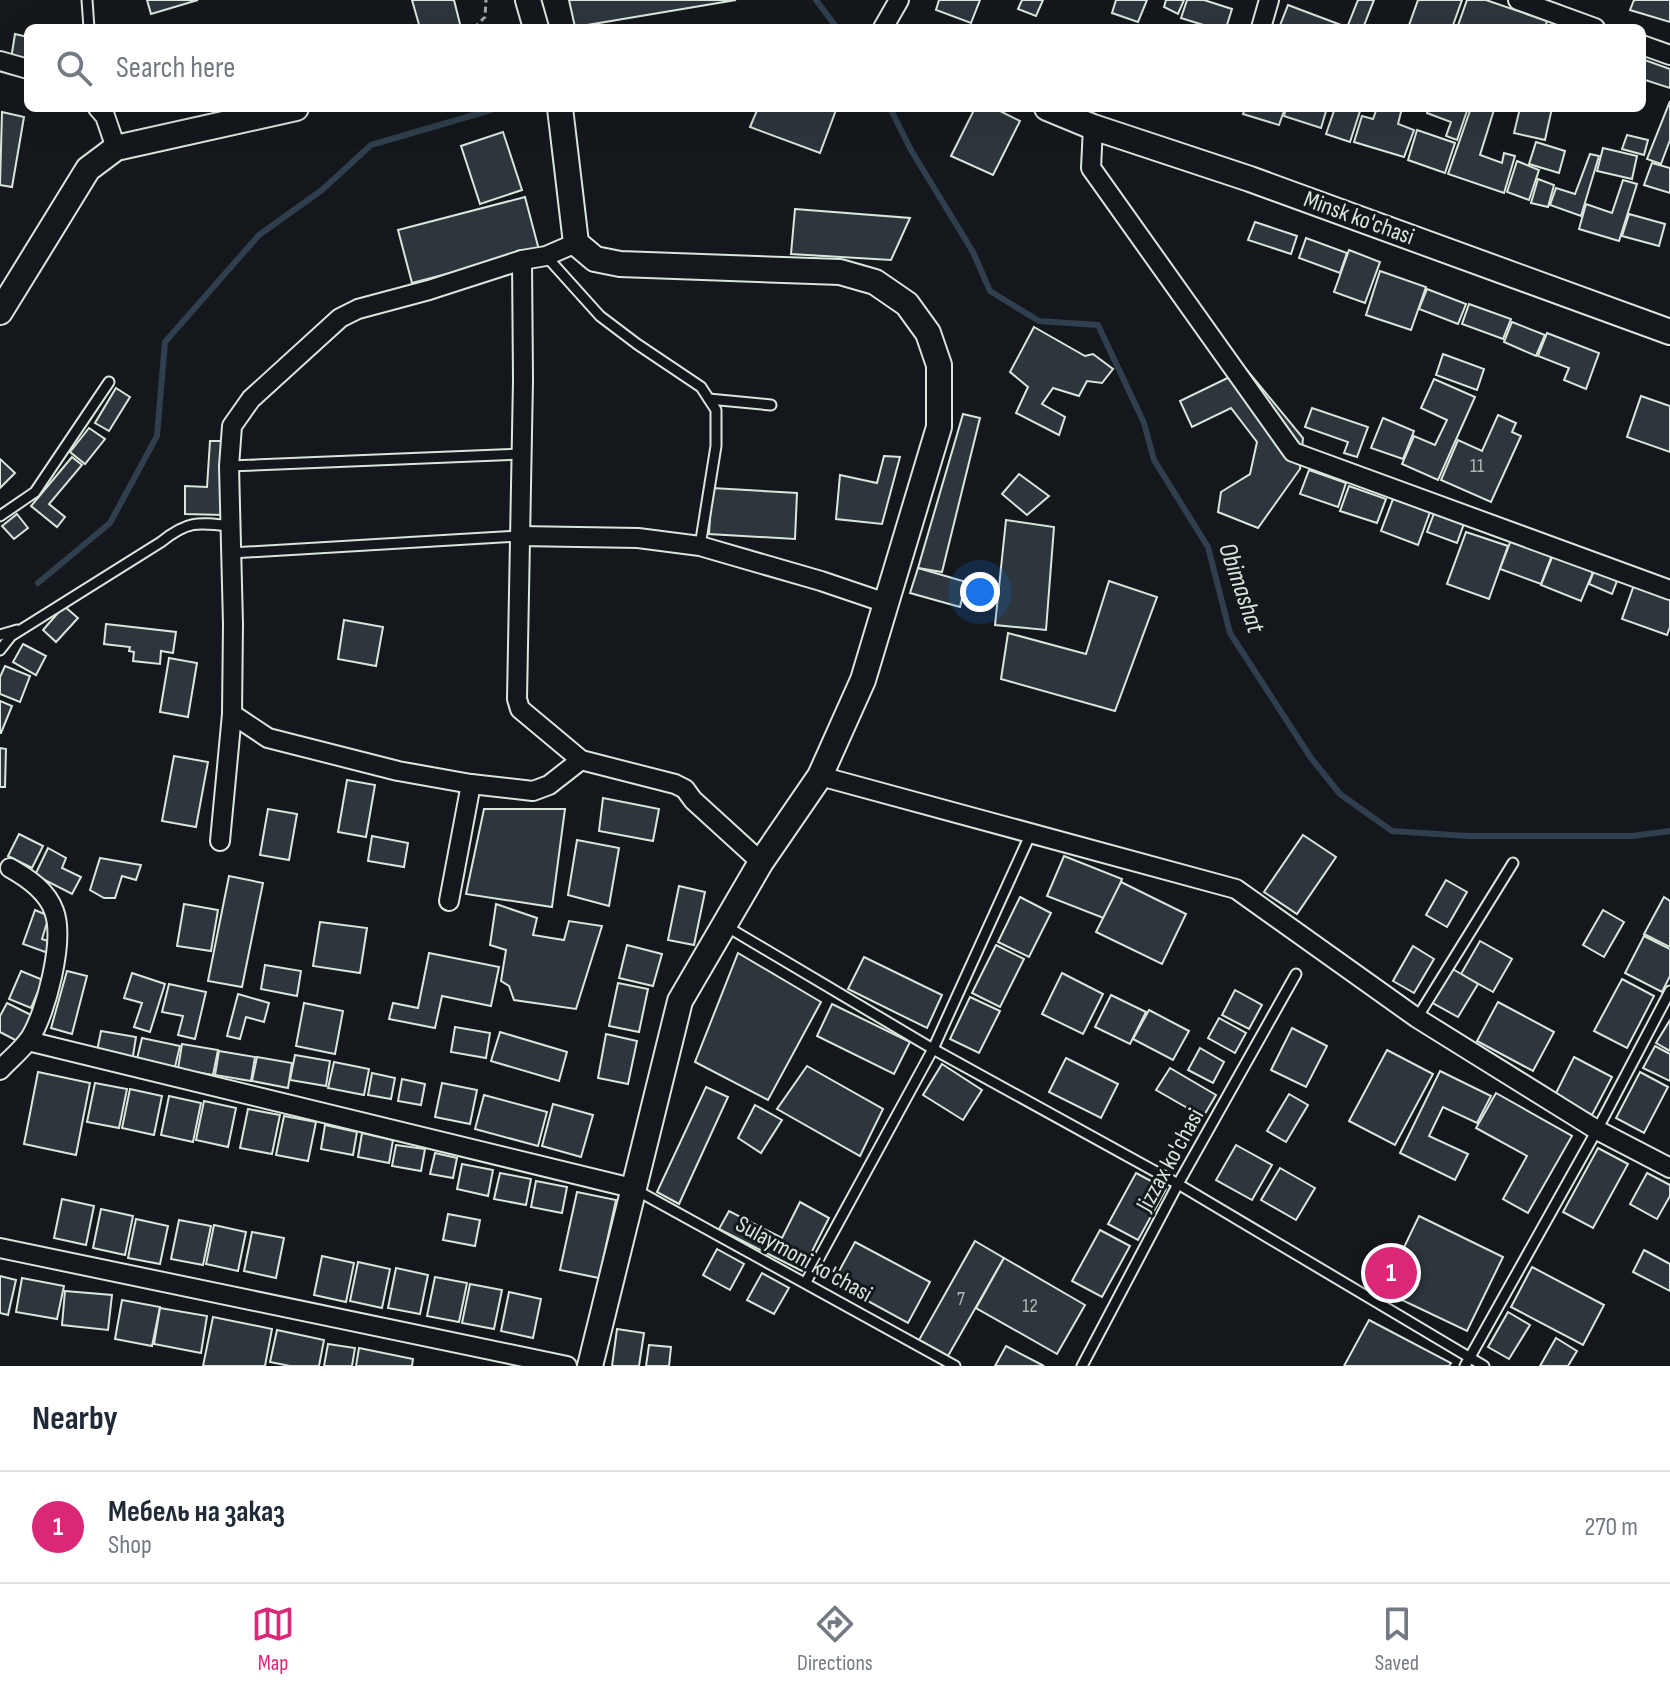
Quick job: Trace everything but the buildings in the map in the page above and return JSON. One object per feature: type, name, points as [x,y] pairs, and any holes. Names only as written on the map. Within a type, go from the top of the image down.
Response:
[{"type":"street","points":[[528,0],[535,24]]},
{"type":"street","points":[[885,24],[899,0]]},
{"type":"street","points":[[1262,24],[1269,0]]},
{"type":"street","points":[[1518,0],[1584,24]]},
{"type":"street","points":[[1646,46],[1670,55]]},
{"type":"street","points":[[0,61],[24,68]]},
{"type":"street","points":[[102,112],[116,148]]},
{"type":"street","points":[[0,312],[88,169],[116,148],[278,112]]},
{"type":"street","points":[[560,112],[576,243],[595,259],[620,264],[840,272],[875,282],[907,304],[928,333],[939,365],[941,400],[939,427],[863,680],[820,776],[761,862],[680,1001],[590,1366]]},
{"type":"street","name":"Minsk ko'chasi","points":[[1057,112],[1670,332]]},
{"type":"street","points":[[1093,127],[1091,168],[1293,452],[1670,590]]},
{"type":"street","points":[[220,841],[232,714],[229,466],[232,426],[251,399],[340,318],[358,309],[522,260],[546,256],[576,243]]},
{"type":"street","points":[[522,260],[517,699],[520,709],[581,760],[685,789],[761,862]]},
{"type":"street","points":[[519,536],[638,538],[700,546],[886,603]]},
{"type":"street","points":[[232,714],[268,738],[398,771],[471,784],[533,791],[549,785],[581,760]]},
{"type":"street","points":[[820,776],[1236,889],[1417,1018],[1597,1130],[1670,1168]]},
{"type":"street","points":[[449,901],[471,784]]},
{"type":"street","points":[[0,1070],[28,1041],[40,1020],[58,933],[55,911],[46,897],[30,880],[10,868]]},
{"type":"street","points":[[28,1041],[632,1188]]},
{"type":"street","points":[[0,1248],[567,1366]]},
{"type":"lane","points":[[87,0],[89,24]]},
{"type":"lane","points":[[546,256],[600,316],[701,387],[716,410],[716,446],[700,546]]},
{"type":"lane","points":[[0,516],[35,492],[109,382]]},
{"type":"lane","points":[[709,399],[771,405]]},
{"type":"lane","points":[[229,466],[522,454]]},
{"type":"lane","points":[[0,650],[11,636],[161,542],[178,528],[197,522],[230,526]]},
{"type":"lane","points":[[231,553],[519,536]]},
{"type":"lane","points":[[0,635],[24,628]]},
{"type":"lane","points":[[806,1282],[933,1049],[1031,833]]},
{"type":"lane","points":[[1417,1018],[1513,863]]},
{"type":"lane","points":[[724,925],[933,1049],[1178,1184],[1467,1362],[1484,1366]]},
{"type":"lane","name":"Jizzax ko'chasi","points":[[1082,1366],[1178,1184],[1296,974]]},
{"type":"lane","points":[[1467,1362],[1597,1130],[1670,991]]},
{"type":"lane","name":"Sulaymoni ko'chasi","points":[[632,1188],[955,1366]]},
{"type":"path","points":[[478,24],[485,17],[486,0]]},
{"type":"waterway","name":"Obimashat","points":[[816,0],[834,24]]},
{"type":"waterway","points":[[38,583],[110,523],[157,436],[165,342],[259,235],[322,190],[371,145],[484,112]]},
{"type":"waterway","name":"Obimashat","points":[[892,112],[911,150],[973,252],[990,291],[1039,321],[1098,325],[1144,423],[1154,460],[1208,547],[1230,633],[1311,758],[1340,794],[1392,831],[1468,836],[1632,836],[1670,831]]},
{"type":"place","name":"Мебель на заказ","points":[[1391,1273]]}]
